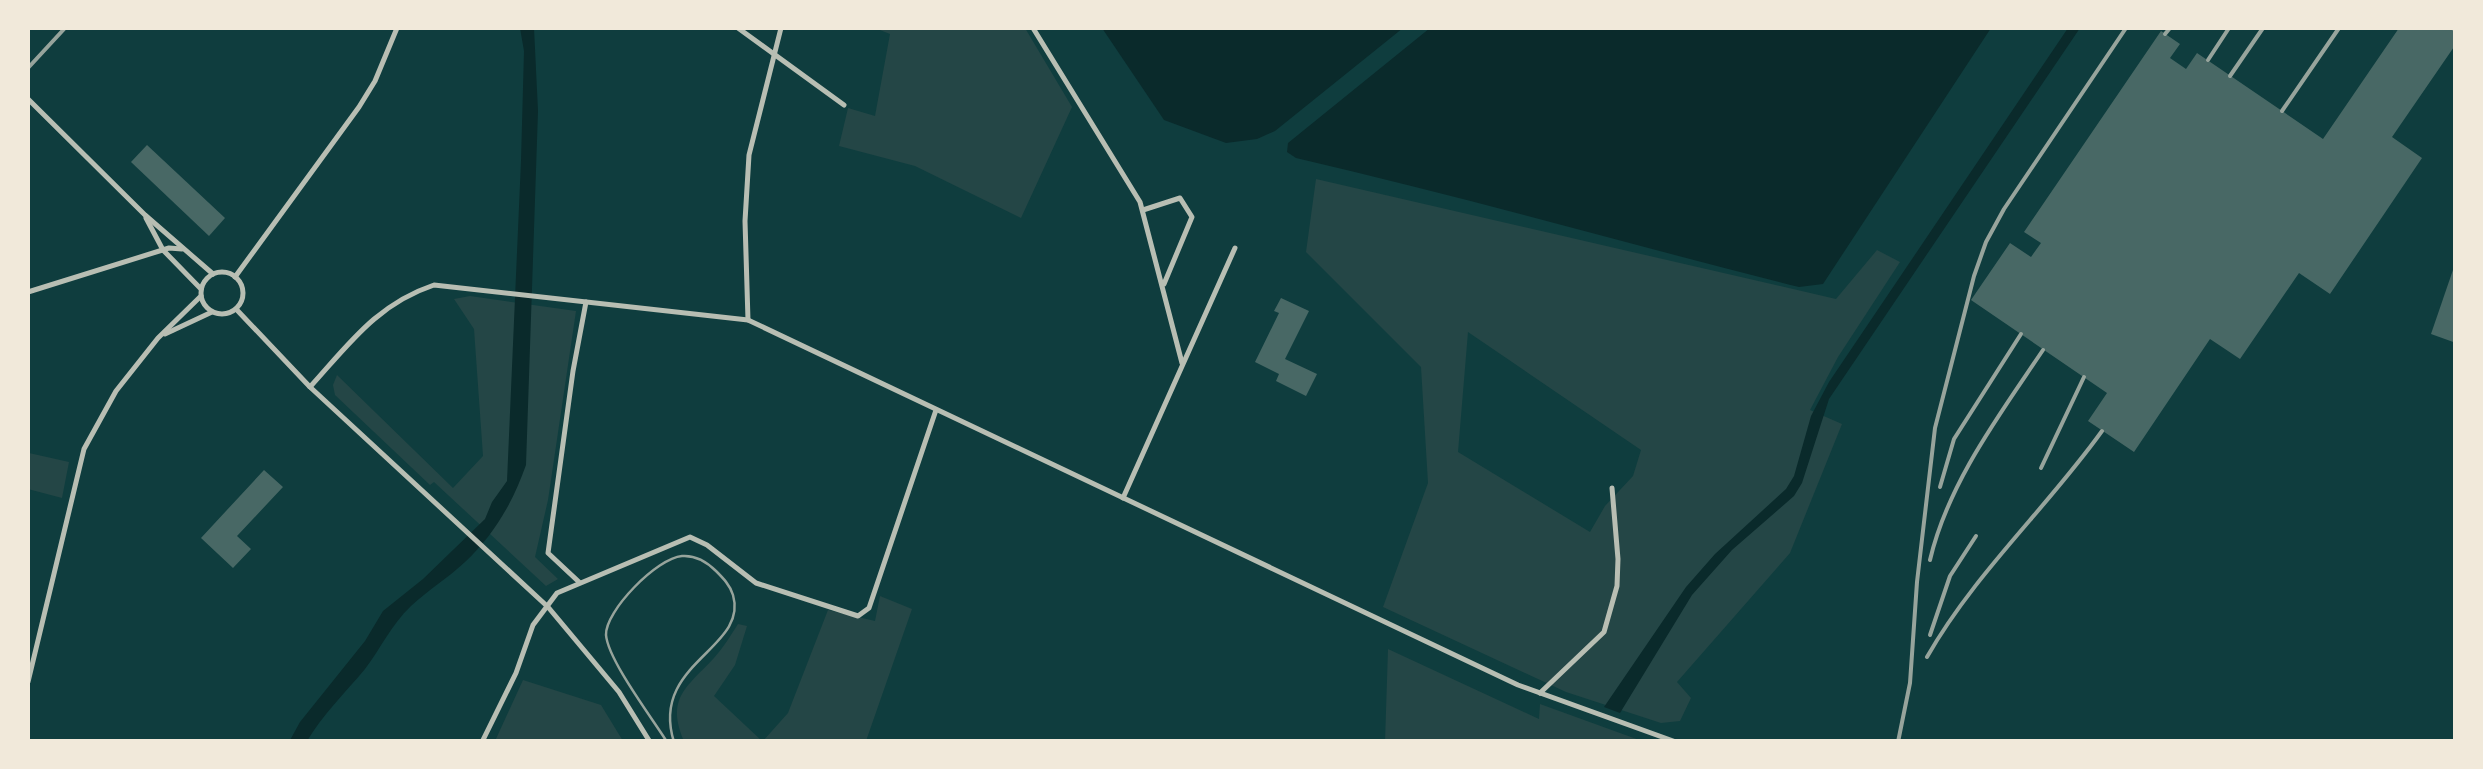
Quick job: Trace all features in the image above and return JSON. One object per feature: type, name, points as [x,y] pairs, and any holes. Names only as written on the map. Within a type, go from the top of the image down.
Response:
[{"type":"street","points":[[235,277],[360,107],[397,28]]},
{"type":"street","points":[[738,28],[844,106]]},
{"type":"street","points":[[748,320],[745,222],[750,155],[781,28]]},
{"type":"street","points":[[1033,28],[1142,210],[1182,363]]},
{"type":"street","points":[[28,98],[144,215],[213,274],[235,277],[243,291],[236,309],[224,314],[212,312],[158,338]]},
{"type":"street","points":[[1142,210],[1180,198],[1192,217],[1163,287]]},
{"type":"street","points":[[144,215],[163,250],[201,292],[212,312]]},
{"type":"street","points":[[1123,498],[1234,248]]},
{"type":"street","points":[[28,292],[163,250],[186,251]]},
{"type":"street","points":[[28,682],[81,455],[116,391],[213,274]]},
{"type":"street","points":[[310,387],[377,314],[406,294],[434,285],[748,320],[1540,693],[1676,742]]},
{"type":"street","points":[[580,582],[548,553],[586,302]]},
{"type":"street","points":[[236,309],[310,387],[548,607],[619,692],[650,742]]},
{"type":"street","points":[[482,742],[516,673],[534,625],[558,594],[690,537],[707,545],[756,583],[858,616],[869,608],[936,410]]},
{"type":"street","points":[[1540,693],[1604,632],[1617,586],[1612,488]]},
{"type":"shaded area","points":[[520,28],[534,28],[538,111],[526,465],[509,505],[485,541],[404,613],[307,741],[289,742],[383,611],[423,579],[485,519],[507,481],[521,161],[524,51]]},
{"type":"shaded area","points":[[875,28],[1025,28],[1072,107],[1021,218],[915,166],[839,146],[848,108],[875,116],[890,34]]},
{"type":"shaded area","points":[[1102,28],[1403,28],[1275,131],[1257,139],[1226,143],[1164,120]]},
{"type":"shaded area","points":[[1430,28],[1991,28],[1823,284],[1799,287],[1296,158],[1287,152],[1288,143]]},
{"type":"shaded area","points":[[2068,28],[2080,28],[1829,399],[1802,483],[1794,496],[1732,550],[1692,595],[1620,713],[1604,707],[1686,587],[1715,554],[1786,489],[1794,476],[1811,416],[1829,382]]},
{"type":"shaded area","points":[[1316,179],[1836,299],[1877,250],[1900,262],[1838,357],[1810,410],[1842,424],[1790,553],[1677,682],[1691,698],[1680,721],[1661,723],[1566,692],[1383,607],[1428,483],[1421,367],[1306,252]],"holes":[[[1468,332],[1641,450],[1633,476],[1605,506],[1590,532],[1458,452]]]},
{"type":"shaded area","points":[[470,296],[576,311],[548,500],[535,557],[558,579],[546,586],[335,395],[337,375],[453,488],[483,456],[474,329],[454,299]]},
{"type":"shaded area","points":[[28,449],[29,453],[69,462],[62,498],[28,489]]},
{"type":"shaded area","points":[[880,596],[912,609],[866,741],[763,741],[788,713],[828,610],[875,621]]},
{"type":"shaded area","points":[[738,624],[747,626],[735,665],[714,696],[762,741],[684,741],[677,714],[682,695]]},
{"type":"shaded area","points":[[1388,649],[1539,719],[1540,704],[1642,741],[1385,742]]},
{"type":"shaded area","points":[[523,680],[601,705],[623,741],[495,741]]},
{"type":"building","points":[[2399,28],[2456,30],[2456,44],[2392,137],[2422,158],[2330,294],[2299,273],[2240,359],[2210,339],[2134,452],[2088,421],[2107,393],[1971,300],[2010,243],[2031,257],[2041,243],[2024,232],[2161,31],[2180,44],[2170,58],[2186,69],[2197,53],[2323,139]]},
{"type":"building","points":[[147,145],[225,218],[209,236],[131,162]]},
{"type":"building","points":[[2456,264],[2456,343],[2431,334]]},
{"type":"building","points":[[1281,298],[1309,311],[1285,359],[1317,374],[1306,396],[1276,381],[1279,374],[1255,362],[1279,313],[1274,311]]},
{"type":"building","points":[[264,470],[283,487],[237,536],[251,549],[233,568],[201,538]]},
{"type":"tram line","points":[[667,742],[622,674],[606,635],[614,613],[634,587],[659,566],[687,556],[712,567],[726,582],[733,595],[734,614],[727,630],[675,693],[670,715],[674,742]]},
{"type":"railway","points":[[28,68],[65,28]]},
{"type":"railway","points":[[1898,742],[1910,683],[1935,428],[1974,276],[2004,209],[2126,28]]},
{"type":"railway","points":[[2165,34],[2170,28]]},
{"type":"railway","points":[[2208,60],[2229,28]]},
{"type":"railway","points":[[2230,76],[2263,28]]},
{"type":"railway","points":[[2282,111],[2339,28]]},
{"type":"railway","points":[[1940,487],[1954,439],[2021,334]]},
{"type":"railway","points":[[1930,560],[1962,477],[2043,350]]},
{"type":"railway","points":[[2041,468],[2084,377]]},
{"type":"railway","points":[[1927,657],[1967,597],[2102,431]]},
{"type":"railway","points":[[1930,635],[1950,576],[1976,536]]}]
